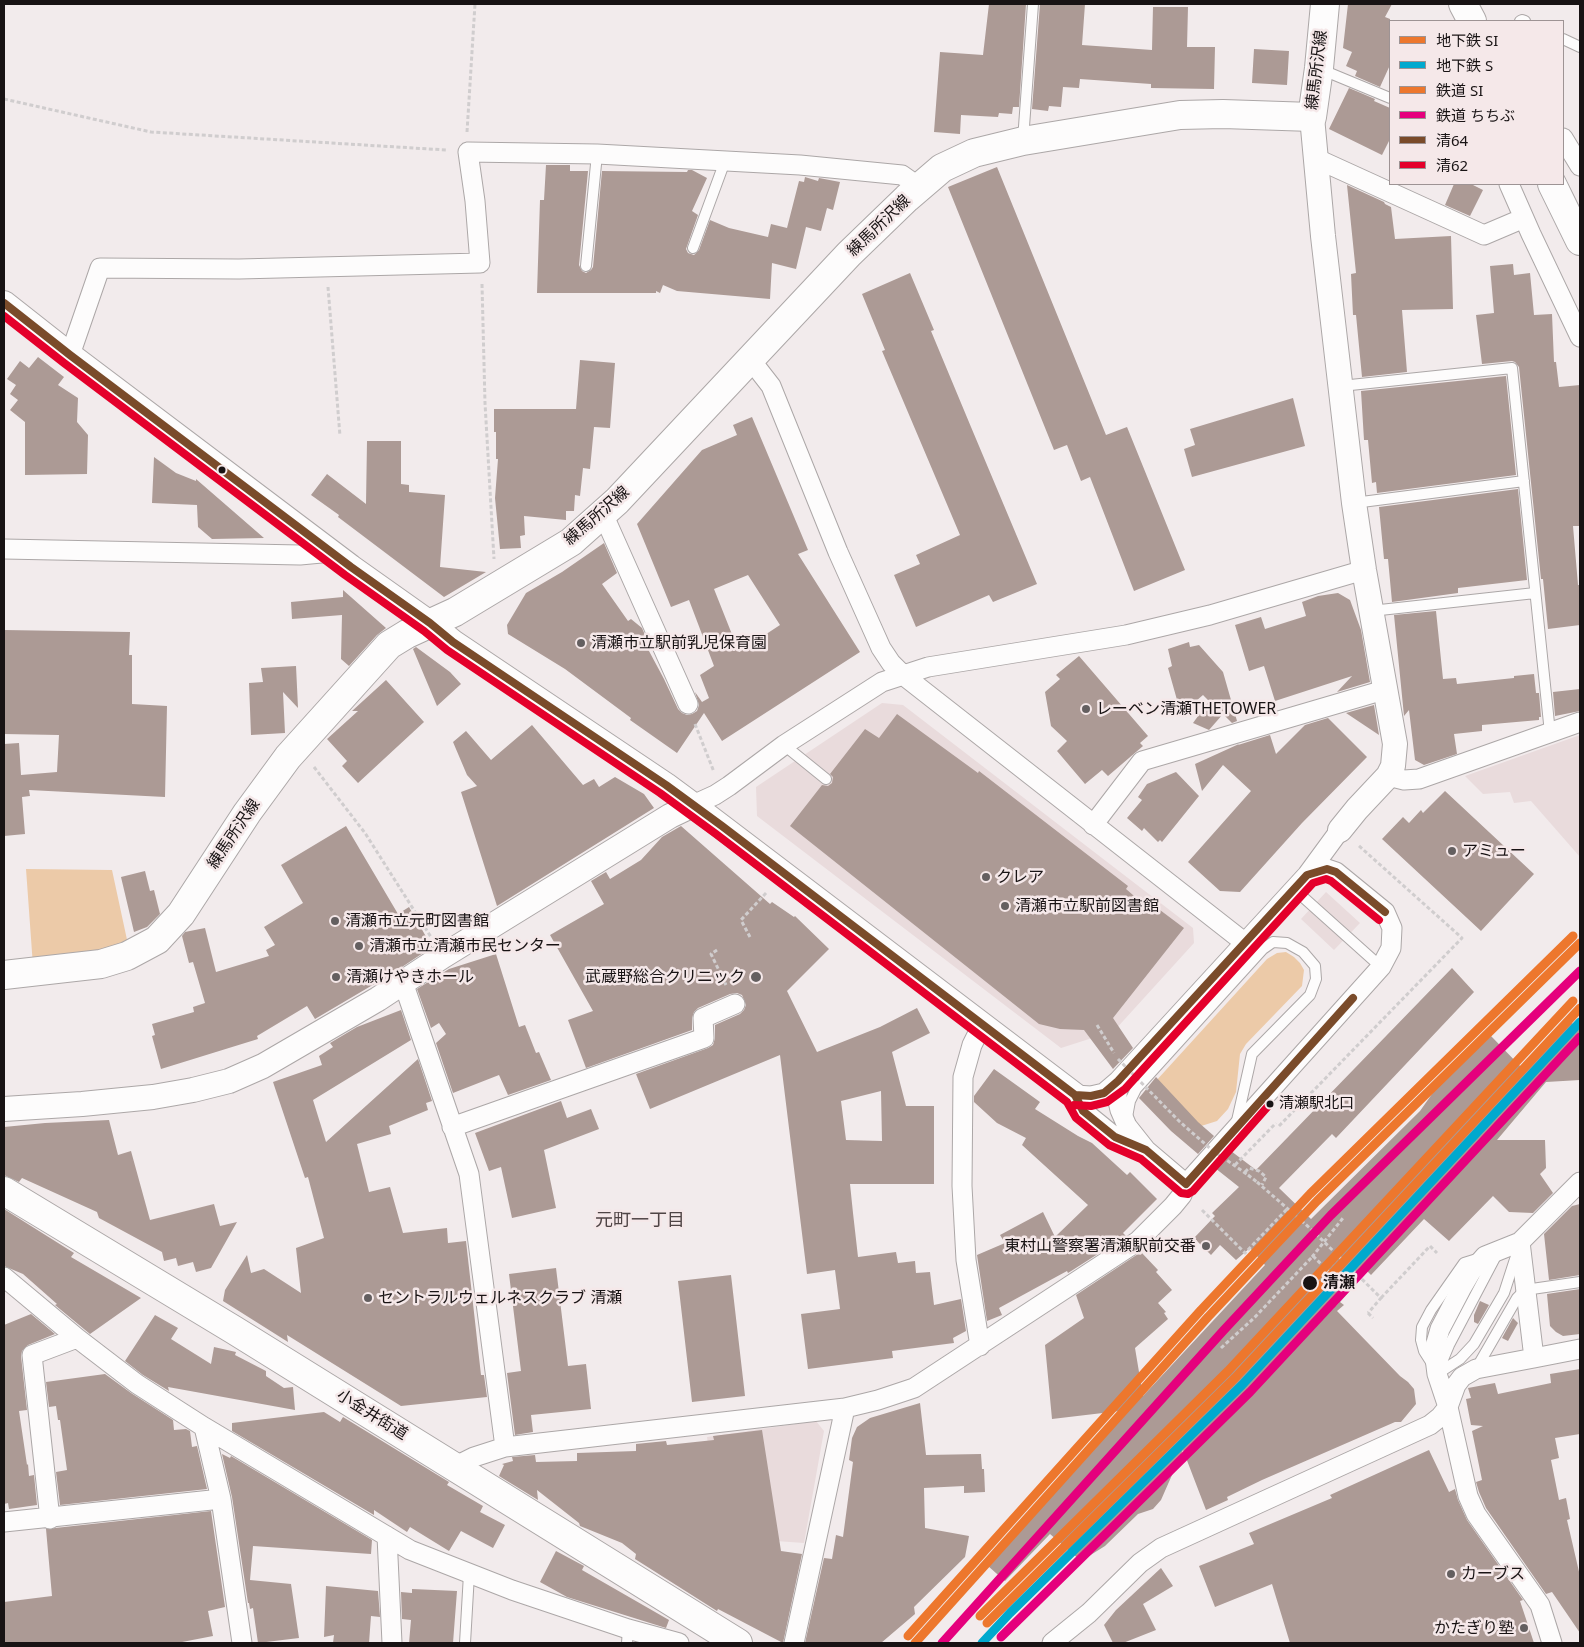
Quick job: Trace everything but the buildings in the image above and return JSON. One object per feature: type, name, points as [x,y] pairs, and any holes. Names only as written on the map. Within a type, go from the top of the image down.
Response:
[{"type":"main road","name":"練馬所沢線","points":[[4,975],[101,964],[127,956],[157,940],[181,914],[247,813],[288,757],[389,645],[407,634],[455,612],[571,542],[617,501],[849,254],[919,187],[942,168],[974,153],[1023,141],[1180,115],[1223,114],[1312,117],[1325,4]]},
{"type":"main road","points":[[1552,185],[1580,241]]},
{"type":"main road","name":"小金井街道","points":[[4,1191],[234,1330],[738,1643]]},
{"type":"street","points":[[1075,1095],[1091,1096],[1104,1093],[1118,1081],[1307,875],[1357,809],[1388,776],[1393,766],[1395,744],[1384,690],[1354,503],[1312,117]]},
{"type":"street","points":[[1564,140],[1580,166]]},
{"type":"street","points":[[70,355],[100,268],[239,269],[480,263],[475,201],[468,152],[597,154],[800,165],[902,175],[919,187]]},
{"type":"street","points":[[1315,158],[1484,235],[1524,218]]},
{"type":"street","points":[[1509,185],[1580,336]]},
{"type":"street","points":[[4,303],[70,355],[453,642],[693,805],[1075,1095],[1083,1111],[1116,1137],[1146,1150]]},
{"type":"street","points":[[750,359],[771,386],[838,552],[881,648],[891,663],[903,675],[1244,942]]},
{"type":"street","points":[[601,515],[608,525],[688,704]]},
{"type":"street","points":[[4,549],[300,555],[332,552]]},
{"type":"street","points":[[4,1108],[82,1104],[154,1097],[229,1081],[263,1066],[310,1040],[670,816],[715,795],[784,745],[882,682],[928,667],[1126,636],[1210,615],[1364,570]]},
{"type":"street","points":[[1093,825],[1142,761],[1384,690]]},
{"type":"street","points":[[1388,776],[1404,780],[1419,779],[1580,722]]},
{"type":"street","points":[[1340,830],[1333,841],[1332,854],[1334,863],[1345,878]]},
{"type":"street","points":[[454,1467],[474,1457],[504,1447],[845,1408],[878,1400],[914,1388],[1138,1241],[1173,1206],[1182,1195],[1186,1184],[1381,967],[1391,948],[1392,928],[1385,912],[1336,872],[1327,869],[1307,875]]},
{"type":"street","points":[[403,982],[469,1174],[504,1447]]},
{"type":"street","points":[[452,1127],[704,1038],[703,1018],[734,1004]]},
{"type":"street","points":[[980,1346],[966,1260],[962,1186],[963,1077],[972,1046],[982,1024]]},
{"type":"street","points":[[1118,1081],[1117,1097],[1127,1126],[1146,1150],[1186,1184]]},
{"type":"street","points":[[1552,1643],[1540,1605],[1476,1514],[1468,1496],[1448,1407],[1437,1374],[1434,1350],[1440,1329],[1471,1272],[1492,1253],[1520,1242],[1580,1182]]},
{"type":"street","points":[[1520,1242],[1534,1358]]},
{"type":"street","points":[[4,1277],[77,1338],[138,1384],[204,1427],[410,1550],[628,1636],[679,1643]]},
{"type":"street","points":[[50,1518],[32,1355],[77,1338]]},
{"type":"street","points":[[1052,1643],[1089,1613],[1140,1563],[1162,1548],[1430,1424],[1440,1417],[1448,1407],[1462,1377],[1476,1369],[1580,1349]]},
{"type":"street","points":[[794,1643],[845,1408]]},
{"type":"street","points":[[204,1427],[221,1500],[242,1643]]},
{"type":"street","points":[[4,1522],[221,1500]]},
{"type":"street","points":[[387,1536],[392,1643]]},
{"type":"lane","points":[[1023,141],[1033,4]]},
{"type":"lane","points":[[1564,39],[1580,47]]},
{"type":"lane","points":[[1319,68],[1389,98]]},
{"type":"lane","points":[[586,266],[597,154]]},
{"type":"lane","points":[[693,248],[725,161]]},
{"type":"lane","points":[[1341,386],[1512,368],[1550,733]]},
{"type":"lane","points":[[1354,503],[1524,481]]},
{"type":"lane","points":[[1371,611],[1535,593]]},
{"type":"lane","points":[[784,745],[826,779]]},
{"type":"lane","points":[[1294,889],[1381,967]]},
{"type":"lane","points":[[1127,1126],[1126,1113],[1136,1089],[1263,949],[1273,942],[1287,943],[1304,952],[1315,966],[1316,979],[1310,995],[1252,1054],[1234,1129]]},
{"type":"lane","points":[[1118,1081],[1136,1089]]},
{"type":"lane","points":[[1437,1374],[1460,1359],[1474,1344],[1504,1293],[1520,1242]]},
{"type":"lane","points":[[1437,1374],[1492,1253]]},
{"type":"lane","points":[[1437,1374],[1424,1350],[1421,1340],[1422,1327],[1431,1310],[1464,1263],[1492,1253]]},
{"type":"lane","points":[[1476,1369],[1517,1298],[1525,1290],[1580,1282]]},
{"type":"lane","points":[[465,1643],[469,1574]]},
{"type":"path","points":[[4,99],[152,132],[468,152],[466,144],[475,4]]},
{"type":"path","points":[[480,263],[485,411],[495,588]]},
{"type":"path","points":[[327,266],[340,436]]},
{"type":"path","points":[[298,746],[365,833],[443,956]]},
{"type":"path","points":[[750,937],[741,920],[769,889]]},
{"type":"path","points":[[717,950],[712,954],[734,1004]]},
{"type":"path","points":[[1097,1025],[1118,1059],[1180,1122],[1212,1150],[1262,1185],[1381,1298]]},
{"type":"path","points":[[1235,1165],[1276,1123]]},
{"type":"path","points":[[1245,1172],[1249,1168],[1259,1171],[1266,1177],[1262,1185]]},
{"type":"path","points":[[1202,1210],[1245,1253],[1288,1208]]},
{"type":"path","points":[[1307,1263],[1343,1218]]},
{"type":"path","points":[[1373,1318],[1368,1313],[1430,1246],[1437,1253]]},
{"type":"path","points":[[1340,1299],[1380,1253]]},
{"type":"path","points":[[1220,1348],[1254,1318],[1313,1256],[1348,1291],[1288,1354],[1256,1382]]},
{"type":"path","points":[[1326,1270],[1338,1257]]},
{"type":"shaded area","name":"クレア","points":[[882,703],[903,705],[1193,928],[1194,943],[1114,1031],[1061,1048],[757,816],[756,787]]},
{"type":"shaded area","points":[[1580,735],[1580,857],[1531,801],[1514,803],[1510,792],[1483,794],[1465,776]]},
{"type":"shaded area","points":[[26,869],[112,870],[129,949],[33,966]]},
{"type":"shaded area","points":[[1326,892],[1360,923],[1334,950],[1301,919]]},
{"type":"shaded area","points":[[1286,952],[1300,963],[1304,970],[1302,986],[1246,1044],[1240,1054],[1236,1092],[1228,1109],[1217,1121],[1198,1127],[1155,1082],[1267,959],[1277,953]]},
{"type":"shaded area","points":[[816,1421],[824,1431],[804,1543],[720,1537],[707,1437]]},
{"type":"metro line","name":"SI","points":[[915,1643],[1208,1317],[1317,1201],[1580,943]]},
{"type":"metro line","name":"SI","points":[[987,1623],[1235,1378],[1580,1008]]},
{"type":"metro line","name":"S","points":[[982,1643],[1010,1613],[1242,1385],[1580,1022]]},
{"type":"rail line","name":"SI","points":[[908,1636],[1201,1310],[1310,1194],[1573,936]]},
{"type":"rail line","name":"ちちぶ","points":[[942,1643],[1223,1331],[1331,1215],[1580,971]]},
{"type":"rail line","name":"SI","points":[[980,1616],[1228,1371],[1573,1001]]},
{"type":"rail line","name":"ちちぶ","points":[[1001,1637],[1250,1392],[1580,1037]]},
{"type":"transit line","name":"清64","points":[[4,303],[70,355],[453,642],[666,785],[722,826],[1075,1095],[1083,1111],[1115,1137],[1146,1150],[1186,1184],[1353,998]]},
{"type":"transit line","name":"清62","points":[[4,316],[345,575],[424,631],[447,650],[660,793],[716,834],[1067,1102],[1076,1118],[1109,1145],[1141,1159],[1181,1193],[1188,1194],[1193,1191],[1270,1104]]},
{"type":"transit line","name":"清64","points":[[1075,1095],[1091,1096],[1104,1093],[1118,1081],[1307,875],[1327,869],[1336,872],[1385,912]]},
{"type":"transit line","name":"清62","points":[[1074,1105],[1091,1106],[1107,1102],[1125,1089],[1313,883],[1326,879],[1331,881],[1379,920]]},
{"type":"place","name":"清瀬市立駅前乳児保育園","points":[[581,643]]},
{"type":"place","name":"レーベン清瀬THETOWER","points":[[1086,709]]},
{"type":"place","name":"アミュー","points":[[1452,851]]},
{"type":"place","name":"クレア","points":[[986,877]]},
{"type":"place","name":"清瀬市立駅前図書館","points":[[1005,906]]},
{"type":"place","name":"清瀬市立元町図書館","points":[[335,921]]},
{"type":"place","name":"清瀬市立清瀬市民センター","points":[[359,946]]},
{"type":"place","name":"清瀬けやきホール","points":[[336,977]]},
{"type":"place","name":"武蔵野総合クリニック","points":[[756,977]]},
{"type":"place","name":"清瀬駅北口","points":[[1270,1104]]},
{"type":"place","name":"東村山警察署清瀬駅前交番","points":[[1206,1246]]},
{"type":"place","name":"清瀬","points":[[1310,1283]]},
{"type":"place","name":"セントラルウェルネスクラブ 清瀬","points":[[368,1298]]},
{"type":"place","name":"カーブス","points":[[1451,1574]]},
{"type":"place","name":"かたぎり塾","points":[[1524,1628]]},
{"type":"district","name":"元町一丁目","points":[[640,1221]]}]
